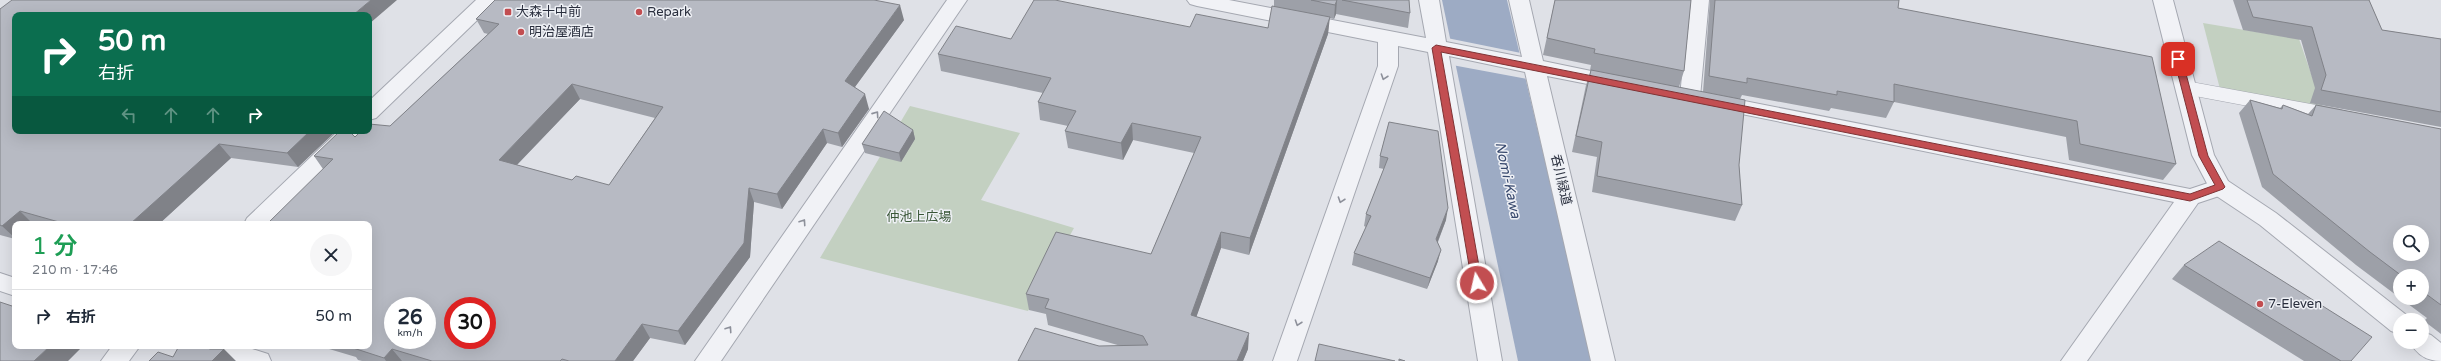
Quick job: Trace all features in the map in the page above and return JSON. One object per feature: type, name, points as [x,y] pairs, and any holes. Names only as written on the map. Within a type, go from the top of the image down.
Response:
[{"type":"street","points":[[372,110],[488,0]]},
{"type":"street","points":[[707,361],[957,0]]},
{"type":"street","points":[[1197,0],[1636,87]]},
{"type":"street","points":[[1429,0],[1444,49],[1490,361]]},
{"type":"street","name":"呑川緑道","points":[[1519,0],[1527,66],[1603,361]]},
{"type":"street","points":[[1690,98],[1699,0]]},
{"type":"street","points":[[2163,0],[2204,156],[2220,187],[2268,219],[2393,318]]},
{"type":"street","points":[[1285,361],[1388,66],[1388,39]]},
{"type":"street","points":[[1667,93],[2190,198],[2220,187]]},
{"type":"street","points":[[258,221],[348,134]]},
{"type":"street","points":[[2073,361],[2190,198]]},
{"type":"street","points":[[0,282],[12,286]]},
{"type":"street","points":[[2429,348],[2441,357]]},
{"type":"street","points":[[113,361],[125,349]]},
{"type":"street","points":[[218,349],[259,361]]},
{"type":"lane","points":[[2186,88],[2356,120]]},
{"type":"green space","points":[[2203,23],[2299,39],[2323,108],[2220,89]]},
{"type":"green space","name":"仲池上広場","points":[[910,106],[1020,133],[981,200],[1074,228],[1028,311],[820,258]]},
{"type":"water","name":"Nomi-Kawa","points":[[1442,0],[1507,0],[1592,361],[1518,361]]},
{"type":"pier","points":[[1447,38],[1521,53],[1527,79],[1452,65]]},
{"type":"building","points":[[12,0],[371,0],[357,12],[12,12],[12,134],[307,134],[287,153],[219,144],[133,221],[55,221],[20,211],[2,226],[0,225],[0,9]]},
{"type":"building","points":[[495,0],[874,0],[900,5],[845,81],[865,94],[838,133],[823,129],[777,194],[749,188],[744,243],[678,331],[642,324],[615,361],[569,361],[562,359],[560,361],[432,361],[392,349],[384,358],[356,349],[372,349],[372,221],[270,221],[333,159],[314,156],[337,134],[352,134],[355,137],[358,134],[372,134],[372,124],[390,126],[499,24],[476,19]],"holes":[[[572,84],[663,107],[609,185],[576,176],[572,180],[499,160]]]},
{"type":"building","points":[[1034,0],[1055,0],[1190,27],[1196,14],[1268,28],[1272,6],[1330,17],[1250,238],[1221,232],[1191,315],[1249,333],[1237,361],[1018,361],[1035,328],[1099,346],[1148,345],[1143,336],[1045,308],[1049,299],[1026,294],[1056,232],[1151,254],[1201,137],[1132,123],[1121,143],[1065,131],[1076,111],[1038,102],[1051,78],[938,54],[956,26],[1011,39]]},
{"type":"building","points":[[1311,0],[1337,0],[1335,5]]},
{"type":"building","points":[[1342,0],[1409,0],[1410,13]]},
{"type":"building","points":[[1555,0],[1691,0],[1684,71],[1594,53],[1595,49],[1547,38]]},
{"type":"building","points":[[1715,0],[1899,0],[1898,8],[2152,57],[2176,164],[2080,144],[2077,121],[1894,84],[1894,102],[1837,91],[1837,95],[1747,78],[1747,83],[1709,76]]},
{"type":"building","points":[[2247,0],[2369,0],[2382,30],[2441,39],[2441,112],[2321,90],[2326,75],[2312,27],[2253,17]]},
{"type":"building","points":[[1591,70],[1745,100],[1739,165],[1742,205],[1597,176],[1602,142],[1576,136]]},
{"type":"building","points":[[2250,100],[2282,109],[2283,105],[2312,116],[2316,105],[2441,129],[2441,305],[2429,296],[2429,269],[2393,269],[2273,174]]},
{"type":"building","points":[[884,111],[913,130],[899,153],[862,144]]},
{"type":"building","points":[[1389,122],[1438,131],[1448,208],[1436,239],[1441,250],[1430,278],[1354,253],[1371,216],[1366,214],[1388,158],[1380,156]]},
{"type":"building","points":[[2219,241],[2372,337],[2351,361],[2341,361],[2184,265]]},
{"type":"building","points":[[0,302],[12,306],[12,349],[47,349],[34,361],[0,361]]},
{"type":"building","points":[[1319,344],[1395,361],[1315,361]]},
{"type":"building","points":[[177,349],[224,349],[212,361],[149,361],[158,352],[173,357]]},
{"type":"place","name":"大森十中前","points":[[508,12]]},
{"type":"place","name":"Repark","points":[[639,12]]},
{"type":"place","name":"明治屋酒店","points":[[521,32]]},
{"type":"place","name":"7-Eleven","points":[[2260,304]]},
{"type":"route","points":[[1477,283],[1436,48],[1706,100],[2190,198],[2220,187],[2204,156],[2178,59]]}]
